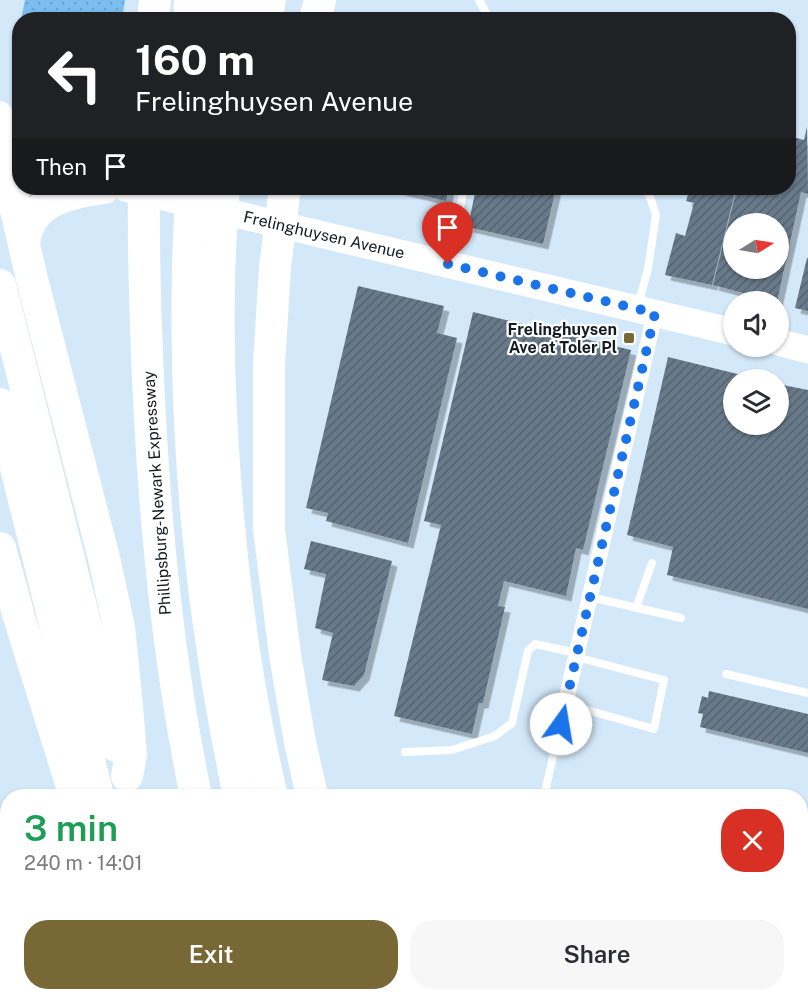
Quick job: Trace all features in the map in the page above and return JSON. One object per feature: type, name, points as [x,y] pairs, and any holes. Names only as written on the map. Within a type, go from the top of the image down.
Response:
[{"type":"highway","points":[[9,160],[12,193]]},
{"type":"highway","points":[[12,195],[115,607],[124,669],[131,754],[129,786]]},
{"type":"highway","points":[[24,244],[31,218],[44,206],[69,195]]},
{"type":"highway","name":"Phillipsburg-Newark Expressway","points":[[144,195],[146,334],[156,519],[177,695],[195,789]]},
{"type":"highway","points":[[191,195],[188,328],[194,498],[208,619],[238,789]]},
{"type":"highway","points":[[224,195],[218,327],[223,458],[235,589],[244,652],[270,789]]},
{"type":"highway","points":[[223,458],[239,195]]},
{"type":"highway","points":[[262,195],[253,308],[252,399],[255,464],[269,529],[285,655],[310,789]]},
{"type":"highway","points":[[269,529],[269,365],[277,248],[284,195]]},
{"type":"highway","points":[[0,285],[118,756],[129,786]]},
{"type":"highway","points":[[0,404],[96,789]]},
{"type":"highway","points":[[0,548],[73,789]]},
{"type":"main road","name":"Frelinghuysen Avenue","points":[[154,195],[723,329]]},
{"type":"main road","points":[[789,345],[808,350]]},
{"type":"street","points":[[0,112],[9,160]]},
{"type":"street","points":[[556,744],[590,597],[646,311]]},
{"type":"lane","points":[[448,264],[463,195]]},
{"type":"lane","points":[[646,311],[648,269],[656,215],[649,195]]},
{"type":"lane","points":[[636,608],[652,563]]},
{"type":"lane","points":[[590,597],[681,618]]},
{"type":"lane","points":[[405,752],[452,750],[495,736],[512,723],[528,651],[535,644],[664,680],[654,729],[587,710]]},
{"type":"lane","points":[[726,674],[808,693]]},
{"type":"lane","points":[[546,789],[556,744]]},
{"type":"shaded area","points":[[25,0],[125,0],[123,12],[22,12]]},
{"type":"building","points":[[807,127],[808,194],[801,192],[789,247],[789,213],[731,213],[735,195],[796,195],[796,138],[804,140]]},
{"type":"building","points":[[421,195],[447,195],[446,201]]},
{"type":"building","points":[[475,195],[554,195],[543,244],[468,227]]},
{"type":"building","points":[[688,195],[734,195],[730,213],[723,213],[723,241],[712,285],[665,275],[676,233],[685,236],[694,203],[686,201]]},
{"type":"building","points":[[723,245],[723,279],[782,279],[779,291],[736,291],[713,285]]},
{"type":"building","points":[[808,258],[808,311],[795,308]]},
{"type":"building","points":[[358,286],[444,306],[437,333],[457,338],[408,543],[326,521],[328,513],[306,508]]},
{"type":"building","points":[[473,312],[631,350],[583,550],[576,548],[566,596],[504,581],[498,606],[505,607],[483,703],[479,703],[472,734],[394,716],[441,525],[424,521]]},
{"type":"building","points":[[668,357],[723,370],[723,435],[789,435],[789,386],[808,390],[808,609],[667,575],[673,547],[627,535]]},
{"type":"building","points":[[311,541],[392,561],[364,675],[354,686],[322,680],[333,633],[315,628],[326,574],[304,569]]},
{"type":"building","points":[[709,691],[808,714],[808,753],[700,727],[703,714],[698,713],[702,696],[708,698]]},
{"type":"place","name":"Frelinghuysen Ave at Toler Pl","points":[[629,338]]},
{"type":"route","points":[[448,264],[655,313],[561,724]]}]
